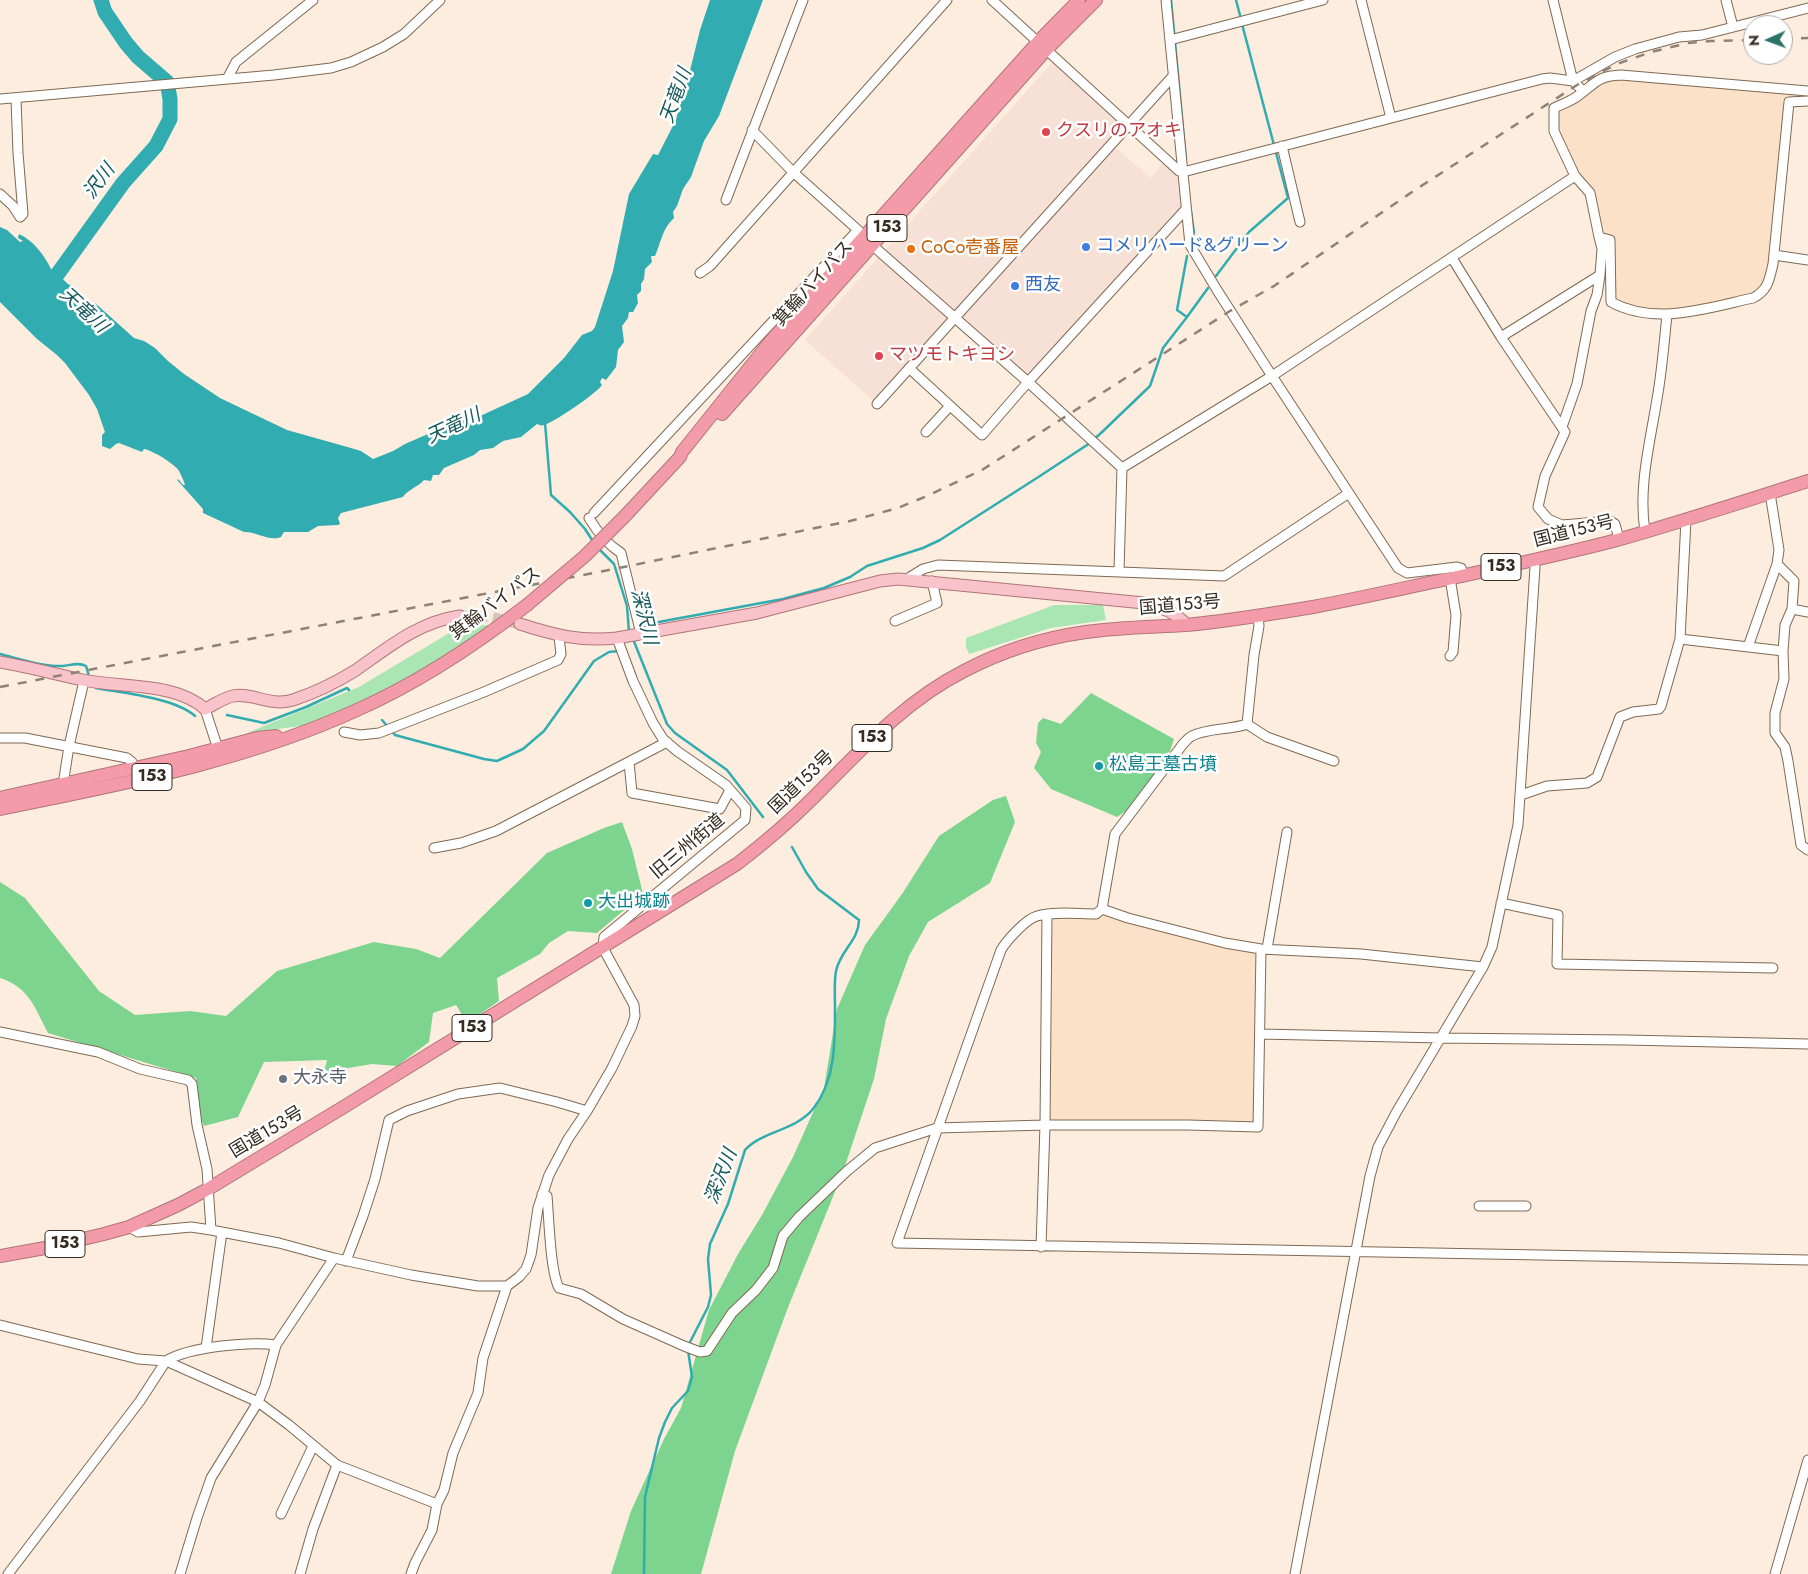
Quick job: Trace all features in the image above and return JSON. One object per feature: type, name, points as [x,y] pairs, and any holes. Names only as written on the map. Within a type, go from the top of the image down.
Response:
[{"type":"highway","name":"箕輪バイパス","points":[[0,809],[141,780],[220,754],[300,733],[358,710],[402,688],[463,652],[527,605],[585,556],[680,457],[686,455],[865,238],[1042,46],[1079,0]]},
{"type":"highway","name":"箕輪バイパス","points":[[1042,46],[1096,0]]},
{"type":"highway","name":"国道153号","points":[[0,1256],[62,1244],[129,1227],[208,1189],[603,948],[736,864],[763,844],[884,727],[912,704],[962,672],[1009,651],[1062,636],[1089,631],[1187,625],[1258,616],[1450,578],[1533,560],[1645,532],[1808,481]]},
{"type":"highway","name":"箕輪バイパス","points":[[0,798],[220,754]]},
{"type":"main road","points":[[520,624],[559,637],[599,640],[619,638],[727,620],[799,604],[880,581],[907,579],[1144,603],[1164,608],[1178,615],[1187,625]]},
{"type":"main road","points":[[0,662],[84,680],[143,687],[172,693],[194,700],[205,709],[234,696],[283,702],[293,700],[330,684],[354,671],[413,631],[439,620],[460,616]]},
{"type":"street","points":[[227,79],[236,62],[313,0]]},
{"type":"street","points":[[0,99],[322,69],[351,62],[383,47],[404,34],[440,0]]},
{"type":"street","points":[[726,200],[802,0]]},
{"type":"street","points":[[700,273],[710,266],[947,0]]},
{"type":"street","points":[[992,0],[1179,170],[1187,171],[1542,79],[1573,80],[1615,56],[1635,49],[1679,37],[1702,35],[1808,8]]},
{"type":"street","points":[[1166,0],[1173,39],[1173,76],[1187,171],[1186,210],[1190,244],[1272,376],[1398,568],[1402,571],[1416,573],[1457,567],[1461,568],[1464,575]]},
{"type":"street","points":[[1173,39],[1323,0]]},
{"type":"street","points":[[1361,0],[1391,118]]},
{"type":"street","points":[[1553,0],[1573,80],[1583,91]]},
{"type":"street","points":[[1726,0],[1733,27]]},
{"type":"street","points":[[1562,427],[1577,384],[1591,311],[1597,295],[1602,249],[1590,193],[1574,176],[1554,131],[1554,108],[1579,95],[1593,83],[1607,76],[1621,75],[1808,91]]},
{"type":"street","points":[[877,404],[1173,76]]},
{"type":"street","points":[[0,194],[13,206],[20,217],[23,214],[16,99]]},
{"type":"street","points":[[1599,237],[1610,240],[1611,302],[1624,309],[1667,315],[1752,298],[1762,293],[1769,281],[1774,255],[1789,102],[1808,101]]},
{"type":"street","points":[[752,130],[793,172],[865,238],[1122,468]]},
{"type":"street","points":[[1277,148],[1300,222]]},
{"type":"street","points":[[1122,468],[1272,376],[1574,176]]},
{"type":"street","points":[[909,368],[982,435],[1028,382],[1186,210]]},
{"type":"street","points":[[639,635],[621,553],[611,547],[598,534],[592,516],[865,238]]},
{"type":"street","points":[[1774,255],[1808,260]]},
{"type":"street","points":[[1452,258],[1565,432],[1545,476],[1538,507],[1548,519],[1562,525],[1610,521],[1615,524],[1619,539]]},
{"type":"street","points":[[1501,336],[1600,275]]},
{"type":"street","points":[[1645,532],[1642,506],[1644,468],[1658,396],[1667,315]]},
{"type":"street","points":[[926,432],[949,406]]},
{"type":"street","points":[[1119,571],[1122,468]]},
{"type":"street","points":[[907,579],[923,569],[938,565],[1224,576],[1349,493]]},
{"type":"street","points":[[1748,647],[1777,564],[1779,550],[1770,493]]},
{"type":"street","points":[[1520,795],[1547,786],[1587,783],[1597,777],[1620,717],[1633,712],[1659,709],[1662,706],[1680,640],[1686,520]]},
{"type":"street","points":[[1295,1574],[1370,1176],[1378,1147],[1397,1111],[1483,967],[1492,947],[1518,825],[1535,567],[1533,560]]},
{"type":"street","points":[[1777,564],[1794,582],[1792,609],[1785,625],[1783,651],[1784,679],[1774,714],[1775,732],[1785,747],[1801,845],[1808,850]]},
{"type":"street","points":[[1450,578],[1456,615],[1453,652],[1450,656]]},
{"type":"street","points":[[895,621],[938,602],[932,582]]},
{"type":"street","points":[[1792,609],[1808,612]]},
{"type":"street","points":[[1247,724],[1259,626],[1258,616]]},
{"type":"street","points":[[344,732],[360,735],[379,733],[484,692],[558,660],[561,654],[559,637]]},
{"type":"street","name":"旧三州街道","points":[[603,948],[604,938],[745,820],[746,808],[728,787],[667,742],[653,723],[633,681],[619,638]]},
{"type":"street","points":[[1680,640],[1783,651]]},
{"type":"street","points":[[63,785],[69,746],[84,680]]},
{"type":"street","points":[[205,709],[220,754]]},
{"type":"street","points":[[1247,724],[1267,737],[1334,761]]},
{"type":"street","points":[[1247,724],[1237,728],[1202,732],[1192,736],[1183,744],[1115,834],[1102,909],[1096,914],[1047,914],[1035,917],[1007,941],[1001,950],[897,1243],[1808,1260]]},
{"type":"street","points":[[0,738],[25,738],[127,758],[132,762]]},
{"type":"street","points":[[434,848],[461,843],[496,831],[667,742]]},
{"type":"street","points":[[629,762],[632,793],[720,809],[728,787]]},
{"type":"street","points":[[542,1194],[547,1196],[552,1252],[556,1282],[559,1288],[581,1294],[623,1319],[684,1346],[695,1350],[707,1351],[732,1314],[756,1290],[772,1268],[783,1236],[799,1217],[847,1171],[875,1148],[937,1128],[1046,1125],[1258,1127],[1264,949],[1287,832]]},
{"type":"street","points":[[1501,903],[1558,915],[1557,964],[1773,968]]},
{"type":"street","points":[[1102,909],[1128,918],[1225,943],[1264,949],[1361,954],[1483,967]]},
{"type":"street","points":[[1041,1247],[1046,1125],[1047,914]]},
{"type":"street","points":[[411,1574],[432,1530],[437,1504],[444,1490],[453,1453],[478,1393],[483,1358],[507,1286],[526,1269],[532,1255],[542,1194],[549,1174],[568,1139],[612,1068],[632,1026],[635,1016],[634,1005],[603,948]]},
{"type":"street","points":[[0,1032],[98,1052],[140,1069],[188,1080],[192,1084],[197,1125],[207,1168],[211,1230]]},
{"type":"street","points":[[1260,1034],[1808,1044]]},
{"type":"street","points":[[346,1261],[375,1178],[389,1120],[407,1111],[458,1094],[500,1088],[542,1097],[587,1111]]},
{"type":"street","points":[[1479,1206],[1526,1206]]},
{"type":"street","points":[[129,1227],[138,1232],[191,1227],[211,1230],[279,1243],[346,1261],[411,1275],[478,1286],[507,1286]]},
{"type":"street","points":[[206,1348],[222,1232]]},
{"type":"street","points":[[180,1574],[211,1478],[258,1402],[276,1345],[334,1258]]},
{"type":"street","points":[[0,1325],[138,1359],[166,1361],[258,1402],[337,1465],[437,1504]]},
{"type":"street","points":[[8,1574],[140,1401],[166,1361],[173,1357],[206,1348],[264,1343],[276,1345]]},
{"type":"street","points":[[281,1514],[313,1446]]},
{"type":"street","points":[[1775,1574],[1808,1460]]},
{"type":"street","points":[[300,1574],[313,1529],[337,1465]]},
{"type":"shaded area","points":[[1056,58],[1129,125],[1112,145],[1151,178],[1165,160],[1180,179],[1183,208],[1028,382],[954,318],[877,404],[805,340]]},
{"type":"shaded area","points":[[1607,76],[1808,91],[1808,101],[1789,102],[1773,264],[1762,293],[1667,315],[1611,302],[1610,240],[1599,237],[1593,202],[1575,176],[1554,131],[1554,108]]},
{"type":"shaded area","points":[[1102,909],[1261,949],[1258,1127],[1045,1125],[1047,914],[1095,914]]},
{"type":"green space","points":[[1054,605],[1103,605],[1106,620],[1051,628],[969,654],[966,647],[966,638]]},
{"type":"green space","points":[[491,625],[427,668],[372,698],[308,725],[247,733],[359,687],[461,626]]},
{"type":"green space","points":[[1091,693],[1174,739],[1168,757],[1126,811],[1117,817],[1051,789],[1034,768],[1041,752],[1036,743],[1038,723],[1043,718],[1061,724]]},
{"type":"green space","points":[[1006,796],[1015,822],[990,883],[928,922],[909,956],[886,1019],[874,1079],[843,1172],[787,1310],[735,1451],[701,1574],[611,1574],[631,1511],[664,1439],[681,1408],[709,1310],[738,1254],[762,1215],[793,1157],[824,1088],[837,1009],[865,945],[902,894],[939,836],[993,800]]},
{"type":"green space","points":[[622,822],[632,849],[643,894],[597,933],[568,931],[549,943],[540,954],[497,978],[499,1001],[467,1023],[456,1005],[433,1013],[429,1042],[397,1066],[372,1064],[324,1072],[327,1060],[264,1062],[238,1117],[204,1126],[198,1113],[196,1078],[48,1033],[35,1007],[25,993],[10,982],[0,978],[0,882],[25,898],[99,991],[135,1015],[190,1011],[226,1016],[277,971],[374,942],[416,949],[440,958],[547,853]]},
{"type":"water","name":"天竜川","points":[[710,0],[763,0],[719,116],[704,141],[691,177],[683,189],[673,212],[674,218],[664,231],[655,256],[651,256],[652,262],[645,269],[641,291],[637,295],[638,303],[633,312],[629,312],[628,318],[622,326],[624,342],[618,350],[616,367],[606,380],[602,378],[600,382],[602,385],[584,401],[549,423],[537,424],[521,437],[503,441],[493,448],[480,450],[474,455],[444,468],[439,475],[433,475],[431,481],[424,480],[403,497],[341,513],[338,518],[340,524],[338,525],[318,526],[308,532],[284,532],[281,537],[272,538],[244,532],[203,513],[203,509],[178,481],[177,479],[185,485],[177,468],[168,461],[148,450],[144,449],[142,452],[119,443],[110,449],[102,446],[102,435],[105,432],[97,409],[89,395],[65,363],[37,339],[0,302],[0,227],[7,230],[20,242],[23,241],[18,238],[19,234],[29,240],[42,254],[51,269],[56,269],[56,273],[75,288],[79,297],[85,301],[95,303],[134,338],[144,341],[155,348],[184,374],[220,398],[287,430],[361,451],[373,459],[456,422],[478,417],[528,394],[564,358],[582,335],[592,331],[595,327],[613,271],[629,194],[653,154],[658,155],[676,120]]},
{"type":"waterway","name":"沢川","points":[[52,292],[54,279],[123,183],[156,146],[170,119],[170,99],[167,82],[138,57],[126,43],[105,12],[101,0]]},
{"type":"waterway","points":[[1171,0],[1186,160]]},
{"type":"waterway","points":[[1236,0],[1241,19]]},
{"type":"waterway","points":[[1216,276],[1249,232],[1288,198],[1242,24]]},
{"type":"waterway","points":[[1190,205],[1194,233]]},
{"type":"waterway","points":[[648,624],[783,599],[824,588],[850,577],[867,566],[923,548],[940,540],[1087,445],[1150,386],[1163,348],[1187,317],[1177,310],[1187,256]]},
{"type":"waterway","points":[[1187,317],[1208,288]]},
{"type":"waterway","name":"深沢川","points":[[545,423],[551,495],[570,512],[594,543]]},
{"type":"waterway","name":"深沢川","points":[[599,549],[614,564],[627,606],[629,632]]},
{"type":"waterway","name":"深沢川","points":[[633,639],[667,724],[675,733],[727,770],[763,817]]},
{"type":"waterway","points":[[382,720],[395,735],[497,761],[523,749],[544,731],[594,661],[609,652],[619,651]]},
{"type":"waterway","points":[[0,654],[48,665],[81,664],[86,666],[89,676]]},
{"type":"waterway","points":[[96,688],[162,701],[175,705],[195,716]]},
{"type":"waterway","points":[[227,715],[264,723],[306,707],[347,688],[349,690]]},
{"type":"waterway","name":"深沢川","points":[[689,1344],[708,1307],[711,1295],[708,1259],[710,1244],[728,1204],[745,1150],[760,1139],[797,1122],[813,1109],[821,1098],[826,1086],[833,1060],[836,971],[841,957],[856,934],[859,920],[818,889],[792,847]]},
{"type":"waterway","name":"深沢川","points":[[644,1574],[645,1497],[659,1438],[665,1422],[672,1408],[688,1391],[692,1377],[688,1350]]},
{"type":"tunnel","points":[[460,616],[490,617],[520,624]]},
{"type":"railway","points":[[1793,39],[1808,38]]},
{"type":"railway","points":[[0,687],[604,571],[850,521],[898,508],[982,470],[1230,311],[1274,286],[1412,192],[1577,85],[1617,64],[1651,52],[1688,43],[1743,40]]},
{"type":"place","name":"クスリのアオキ","points":[[1046,132]]},
{"type":"place","name":"コメリハード&グリーン","points":[[1086,247]]},
{"type":"place","name":"CoCo壱番屋","points":[[911,249]]},
{"type":"place","name":"西友","points":[[1015,286]]},
{"type":"place","name":"マツモトキヨシ","points":[[879,356]]},
{"type":"place","name":"松島王墓古墳","points":[[1099,766]]},
{"type":"place","name":"大出城跡","points":[[588,903]]},
{"type":"place","name":"大永寺","points":[[283,1079]]}]
